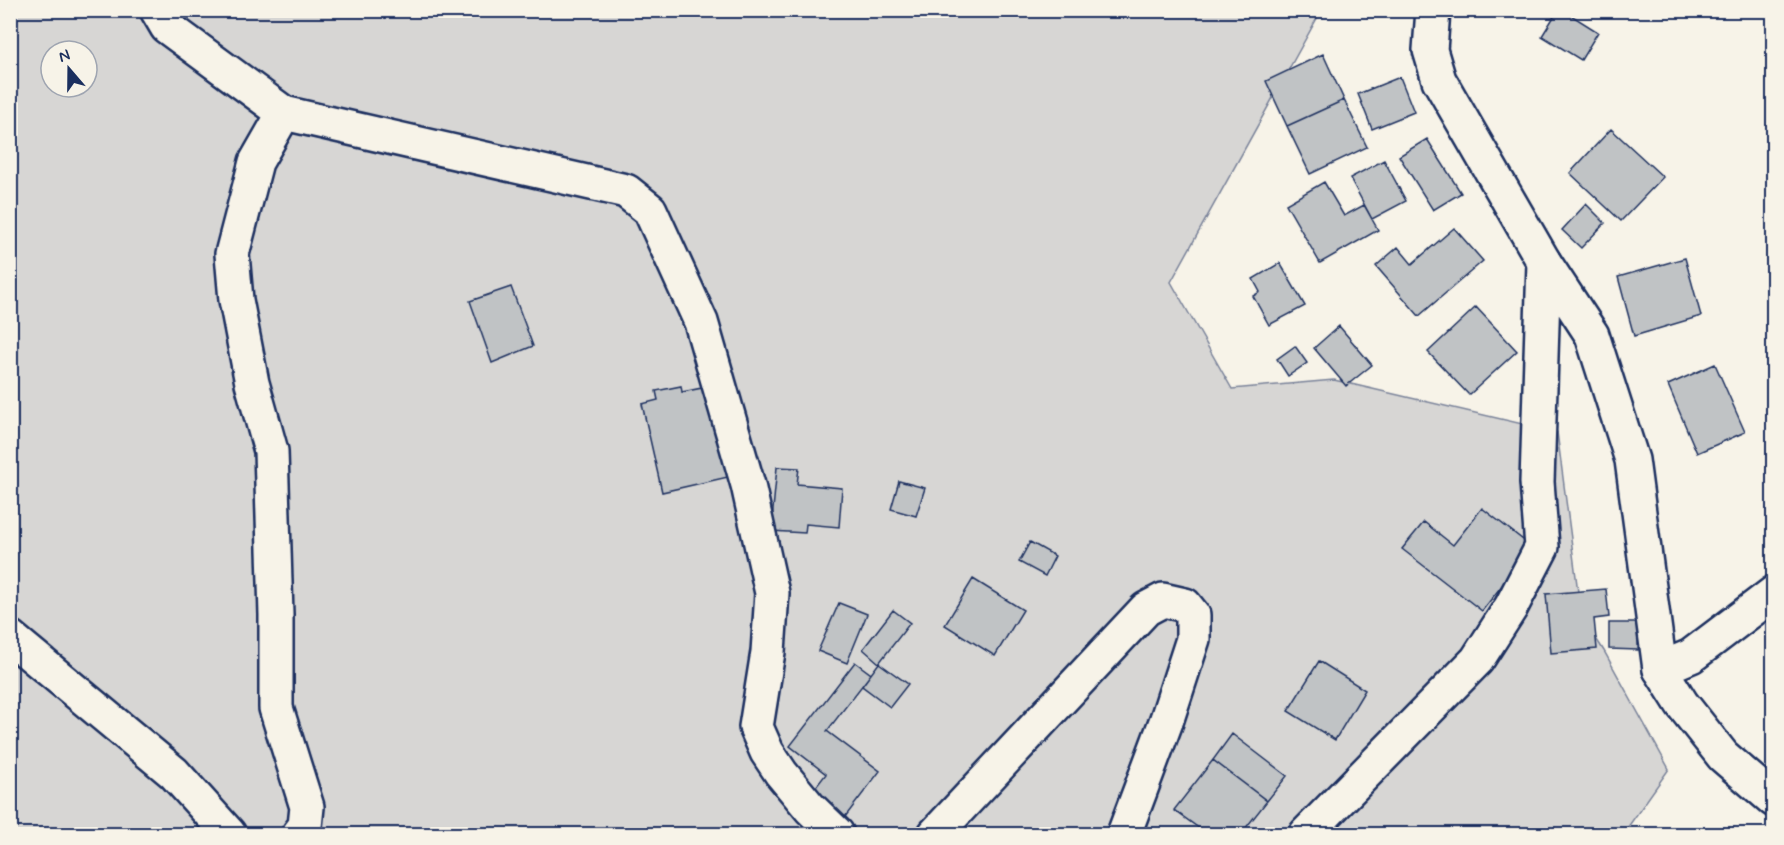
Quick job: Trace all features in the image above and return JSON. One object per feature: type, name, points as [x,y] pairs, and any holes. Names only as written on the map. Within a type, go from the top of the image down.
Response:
[{"type":"street","points":[[157,10],[167,27],[284,112],[626,191],[650,210],[701,322],[748,484],[772,593],[768,652],[756,727],[767,752],[781,773],[810,808],[837,834]]},
{"type":"street","points":[[1433,10],[1430,50],[1439,80],[1544,262],[1592,335],[1632,459],[1660,669],[1682,704],[1723,756],[1773,800]]},
{"type":"street","points":[[284,112],[256,162],[232,254],[236,300],[252,383],[271,451],[276,615],[276,708],[307,807],[305,826],[299,834]]},
{"type":"street","points":[[1306,834],[1477,660],[1511,607],[1542,547],[1537,482],[1544,262]]},
{"type":"street","points":[[1660,669],[1691,656],[1773,593]]},
{"type":"street","points":[[935,834],[1146,609],[1163,600],[1185,605],[1193,615],[1193,639],[1167,719],[1124,834]]},
{"type":"street","points":[[10,637],[174,773],[229,834]]},
{"type":"shaded area","points":[[10,11],[1321,11],[1171,282],[1232,389],[1334,380],[1557,432],[1581,615],[1604,651],[1669,769],[1623,834],[11,834]]},
{"type":"building","points":[[1558,10],[1563,10],[1598,32],[1581,60],[1542,36]]},
{"type":"building","points":[[1578,10],[1596,10],[1594,16]]},
{"type":"building","points":[[1323,54],[1344,100],[1287,126],[1266,81]]},
{"type":"building","points":[[1400,77],[1414,112],[1372,129],[1358,94]]},
{"type":"building","points":[[1344,100],[1367,147],[1310,174],[1287,126]]},
{"type":"building","points":[[1611,129],[1663,177],[1621,221],[1570,173]]},
{"type":"building","points":[[1427,139],[1461,193],[1433,210],[1399,156]]},
{"type":"building","points":[[1384,160],[1406,201],[1372,219],[1350,178]]},
{"type":"building","points":[[1324,182],[1344,216],[1364,205],[1378,230],[1320,263],[1286,204]]},
{"type":"building","points":[[1586,204],[1605,223],[1581,248],[1562,230]]},
{"type":"building","points":[[1454,228],[1483,261],[1419,316],[1376,266],[1398,247],[1412,264]]},
{"type":"building","points":[[1685,258],[1701,316],[1634,336],[1618,277]]},
{"type":"building","points":[[1280,263],[1305,306],[1269,325],[1253,296],[1260,292],[1253,279]]},
{"type":"building","points":[[511,287],[533,346],[492,363],[470,301]]},
{"type":"building","points":[[1476,307],[1517,351],[1469,395],[1428,352]]},
{"type":"building","points":[[1339,326],[1372,365],[1346,386],[1314,348]]},
{"type":"building","points":[[1295,346],[1307,363],[1288,376],[1277,359]]},
{"type":"building","points":[[1715,364],[1745,432],[1697,453],[1668,385]]},
{"type":"building","points":[[681,386],[682,392],[707,387],[728,477],[662,492],[642,404],[658,400],[656,391]]},
{"type":"building","points":[[777,467],[799,468],[797,484],[842,488],[839,527],[806,524],[805,533],[771,531]]},
{"type":"building","points":[[899,481],[925,488],[916,516],[891,509]]},
{"type":"building","points":[[1482,508],[1532,547],[1482,611],[1402,549],[1424,522],[1453,545]]},
{"type":"building","points":[[1030,542],[1055,556],[1045,576],[1019,562]]},
{"type":"building","points":[[973,579],[1023,610],[995,656],[945,625]]},
{"type":"building","points":[[1606,589],[1609,617],[1594,619],[1597,649],[1551,653],[1546,594]]},
{"type":"building","points":[[839,603],[867,614],[847,663],[818,651]]},
{"type":"building","points":[[893,610],[910,623],[879,663],[863,649]]},
{"type":"building","points":[[1609,623],[1639,623],[1638,650],[1609,649]]},
{"type":"building","points":[[1319,661],[1365,690],[1335,740],[1288,711]]},
{"type":"building","points":[[855,662],[871,674],[827,731],[880,771],[845,817],[812,792],[826,774],[790,746]]},
{"type":"building","points":[[879,663],[908,684],[890,707],[862,686]]},
{"type":"building","points":[[1232,734],[1287,776],[1267,801],[1213,760]]},
{"type":"building","points":[[1213,760],[1267,801],[1241,834],[1207,834],[1174,810]]}]
